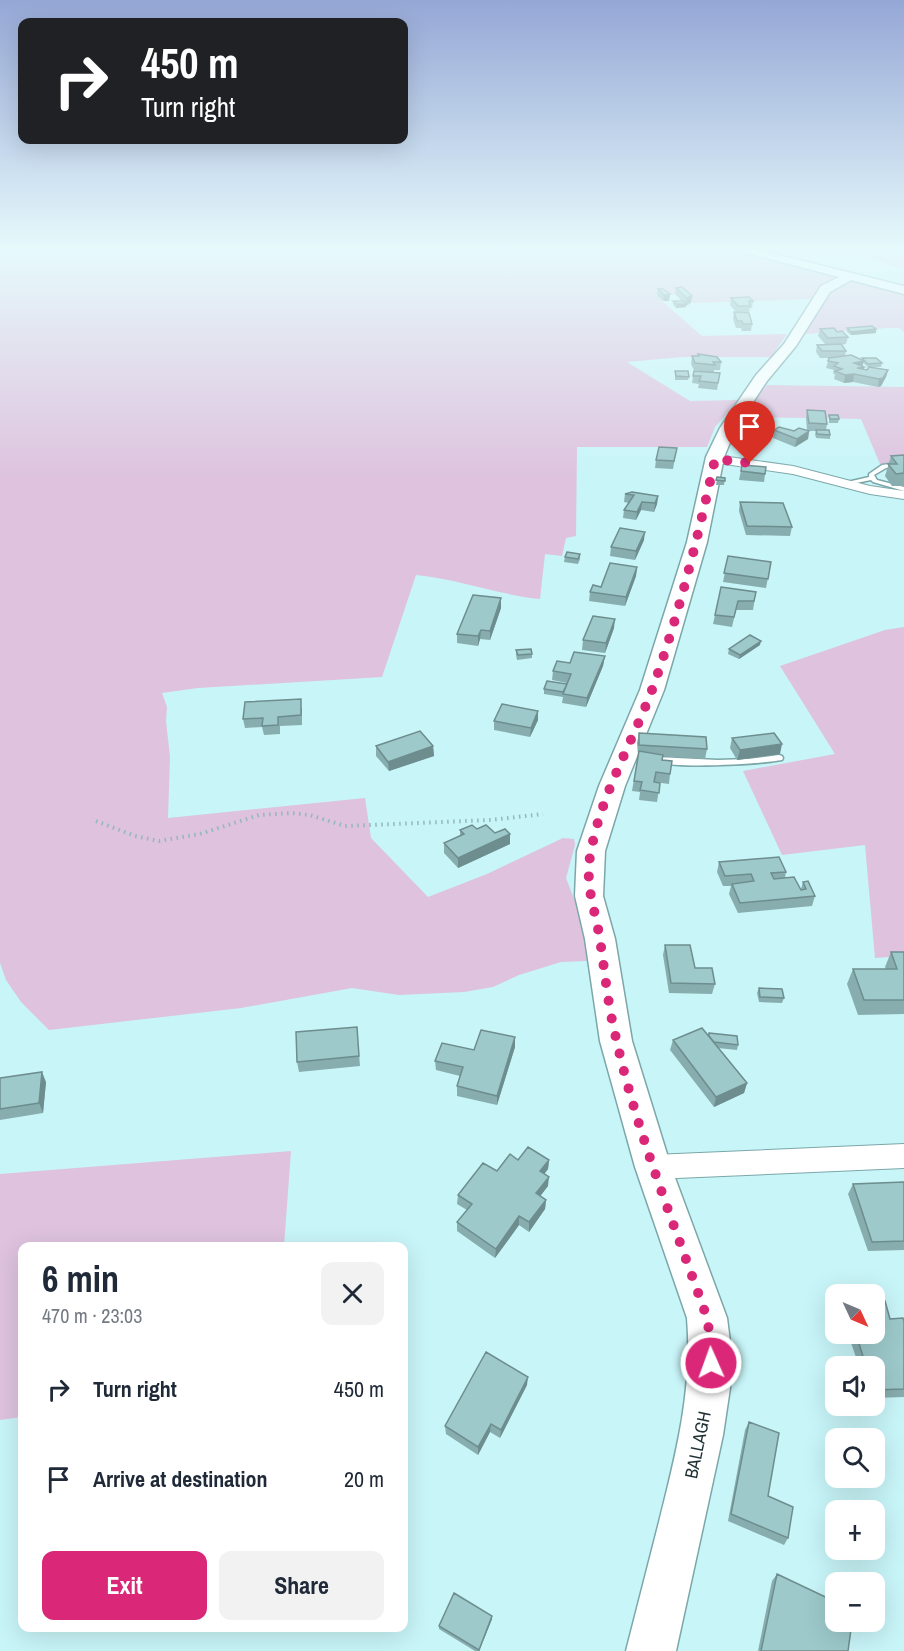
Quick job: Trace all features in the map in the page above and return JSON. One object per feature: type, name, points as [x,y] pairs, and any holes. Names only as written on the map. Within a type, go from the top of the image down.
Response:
[{"type":"street","name":"BALLAGH","points":[[651,1651],[704,1428],[710,1382],[711,1343],[707,1318],[653,1167],[616,1041],[604,980],[600,939],[589,896],[591,851],[633,758],[697,542],[715,459],[728,428],[761,378],[789,346],[802,325]]},
{"type":"street","points":[[715,459],[794,470],[877,492],[904,495]]},
{"type":"street","points":[[653,1167],[904,1156]]},
{"type":"lane","points":[[872,478],[871,475],[879,468],[904,464]]},
{"type":"lane","points":[[846,483],[872,478],[904,489]]},
{"type":"lane","points":[[633,758],[712,764],[779,758]]},
{"type":"path","points":[[96,821],[135,836],[159,841],[200,834],[259,815],[291,813],[345,826],[480,821],[543,814]]},
{"type":"shaded area","points":[[0,325],[689,325],[702,336],[787,334],[771,357],[682,357],[627,362],[690,401],[738,400],[715,427],[707,447],[577,447],[576,536],[566,538],[562,556],[545,554],[540,599],[416,575],[382,677],[198,688],[162,693],[167,707],[166,721],[170,757],[168,818],[365,798],[371,838],[428,897],[487,874],[563,838],[574,839],[575,845],[566,878],[586,930],[591,954],[586,961],[561,962],[519,975],[493,987],[464,992],[399,995],[352,988],[241,1008],[49,1030],[21,1002],[6,980],[0,963]]},
{"type":"shaded area","points":[[808,325],[904,325],[904,332],[899,328],[887,328],[806,334]]},
{"type":"shaded area","points":[[767,385],[904,387],[904,464],[880,464],[861,419],[742,417]]},
{"type":"shaded area","points":[[904,627],[904,956],[875,958],[865,845],[782,855],[743,771],[835,754],[780,666],[885,630]]},
{"type":"shaded area","points":[[291,1151],[284,1242],[18,1242],[18,1418],[0,1420],[0,1174]]},
{"type":"building","points":[[872,326],[876,329],[851,332],[847,328]]},
{"type":"building","points":[[834,328],[837,332],[842,331],[848,337],[828,338],[820,329]]},
{"type":"building","points":[[841,344],[846,351],[822,351],[817,345]]},
{"type":"building","points":[[698,354],[717,357],[721,362],[713,362],[715,365],[695,363],[692,356],[699,356]]},
{"type":"building","points":[[851,355],[864,361],[854,363],[864,367],[857,368],[888,370],[883,378],[879,379],[854,374],[845,375],[835,371],[842,369],[834,366],[838,363],[828,361],[829,358]]},
{"type":"building","points":[[862,358],[876,358],[882,363],[868,364]]},
{"type":"building","points":[[675,371],[688,371],[689,377],[676,376]]},
{"type":"building","points":[[694,371],[720,373],[718,383],[699,381],[701,376],[693,376]]},
{"type":"building","points":[[807,410],[825,411],[827,424],[809,423]]},
{"type":"building","points":[[829,415],[838,415],[839,419],[830,419]]},
{"type":"building","points":[[779,427],[794,431],[799,428],[809,431],[797,439],[774,430]]},
{"type":"building","points":[[816,430],[829,430],[830,435],[817,434]]},
{"type":"building","points":[[659,447],[677,448],[674,461],[656,460]]},
{"type":"building","points":[[904,455],[904,473],[896,474],[888,464],[897,464],[891,456]]},
{"type":"building","points":[[742,465],[766,467],[765,474],[741,471]]},
{"type":"building","points":[[717,477],[725,478],[725,481],[716,480]]},
{"type":"building","points":[[632,492],[658,496],[655,503],[642,502],[637,512],[624,510],[634,495],[625,494]]},
{"type":"building","points":[[740,502],[783,503],[792,527],[747,526]]},
{"type":"building","points":[[620,528],[645,532],[636,551],[611,547]]},
{"type":"building","points":[[567,552],[580,554],[578,559],[565,557]]},
{"type":"building","points":[[728,556],[771,562],[768,579],[724,573]]},
{"type":"building","points":[[610,563],[637,567],[626,597],[590,592],[593,585],[601,587]]},
{"type":"building","points":[[721,587],[756,592],[754,601],[738,601],[734,617],[715,615]]},
{"type":"building","points":[[473,595],[501,598],[490,631],[481,630],[478,636],[457,634]]},
{"type":"building","points":[[593,616],[615,619],[606,643],[583,640]]},
{"type":"building","points":[[750,635],[761,641],[740,655],[729,649]]},
{"type":"building","points":[[531,649],[532,654],[518,655],[516,650]]},
{"type":"building","points":[[574,652],[605,656],[587,698],[563,694],[571,674],[553,671],[557,661],[570,663]]},
{"type":"building","points":[[547,681],[567,684],[563,692],[544,689]]},
{"type":"building","points":[[301,699],[301,715],[278,717],[278,725],[262,726],[263,718],[243,719],[245,702]]},
{"type":"building","points":[[502,704],[538,711],[531,728],[494,721]]},
{"type":"building","points":[[420,731],[433,746],[388,762],[376,746]]},
{"type":"building","points":[[639,733],[706,737],[707,749],[639,745]]},
{"type":"building","points":[[774,733],[782,744],[740,750],[732,738]]},
{"type":"building","points":[[639,751],[663,755],[662,760],[672,761],[670,774],[656,772],[654,782],[660,783],[659,793],[640,790],[642,782],[634,781]]},
{"type":"building","points":[[472,825],[477,829],[486,825],[495,833],[505,829],[510,834],[458,858],[444,843],[464,834],[460,830]]},
{"type":"building","points":[[779,857],[786,872],[771,873],[774,879],[794,877],[801,890],[806,889],[803,882],[808,881],[815,896],[740,903],[732,884],[754,881],[751,874],[725,876],[719,862]]},
{"type":"building","points":[[665,945],[690,945],[695,968],[712,968],[715,984],[671,983]]},
{"type":"building","points":[[891,952],[904,952],[904,1000],[864,1000],[853,969],[897,969]]},
{"type":"building","points":[[759,988],[782,989],[784,998],[760,997]]},
{"type":"building","points":[[357,1027],[359,1056],[297,1062],[296,1032]]},
{"type":"building","points":[[702,1028],[747,1083],[716,1097],[673,1040]]},
{"type":"building","points":[[481,1030],[515,1037],[497,1096],[457,1086],[463,1067],[435,1061],[442,1043],[474,1050]]},
{"type":"building","points":[[709,1033],[737,1036],[738,1045],[714,1042]]},
{"type":"building","points":[[42,1072],[39,1103],[0,1109],[0,1078]]},
{"type":"building","points":[[528,1147],[549,1160],[540,1171],[549,1177],[536,1193],[546,1200],[529,1222],[519,1216],[496,1249],[457,1222],[472,1204],[458,1195],[483,1163],[497,1171],[510,1154],[518,1160]]},
{"type":"building","points":[[904,1182],[904,1241],[872,1242],[853,1184]]},
{"type":"building","points":[[885,1301],[890,1319],[903,1318],[904,1321],[904,1389],[885,1390],[885,1356],[863,1356],[859,1344],[885,1344]]},
{"type":"building","points":[[486,1352],[528,1377],[501,1430],[491,1424],[478,1447],[445,1426]]},
{"type":"building","points":[[749,1422],[779,1433],[768,1496],[793,1507],[788,1538],[731,1514]]},
{"type":"building","points":[[777,1574],[825,1597],[825,1632],[851,1632],[848,1651],[761,1651]]},
{"type":"building","points":[[454,1593],[492,1616],[479,1650],[439,1626]]},
{"type":"route","points":[[711,1363],[707,1318],[653,1167],[616,1041],[604,980],[600,939],[589,896],[588,871],[598,824],[652,690],[697,542],[715,459],[750,463]]}]
